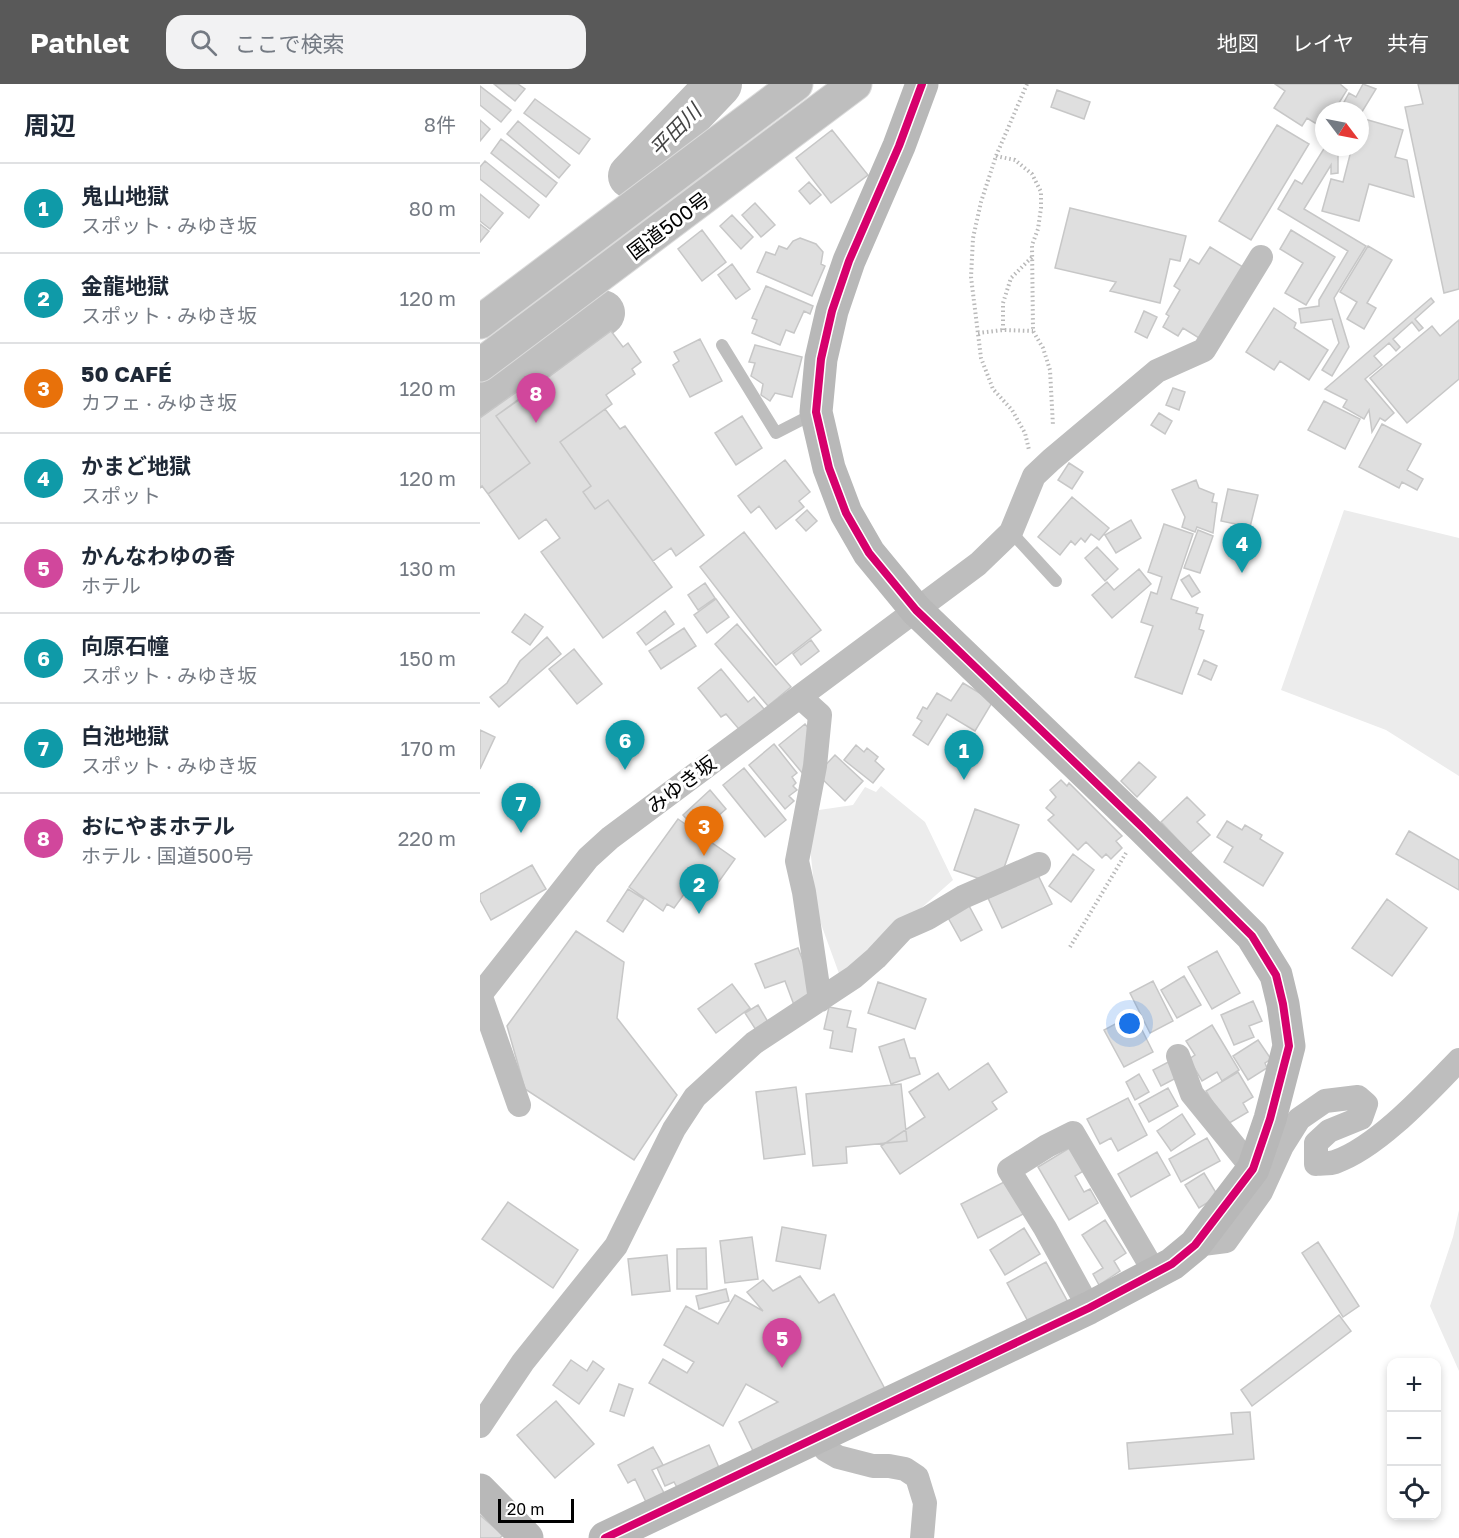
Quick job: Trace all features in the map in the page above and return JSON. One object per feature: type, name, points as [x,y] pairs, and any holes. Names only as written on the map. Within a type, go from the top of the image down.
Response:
[{"type":"highway","name":"国道500号","points":[[480,322],[796,84]]},
{"type":"highway","name":"国道500号","points":[[480,365],[855,84]]},
{"type":"street","points":[[605,1538],[1089,1308],[1172,1264],[1195,1245],[1253,1169],[1270,1119],[1289,1046],[1276,975],[1252,936],[916,610],[869,553],[846,513],[829,468],[816,412],[821,359],[832,311],[849,261],[899,146],[922,84]]},
{"type":"street","points":[[1011,532],[1034,476],[1157,371],[1204,350],[1261,258]]},
{"type":"street","name":"みゆき坂","points":[[480,994],[588,858],[603,844],[713,759],[978,564],[1011,532]]},
{"type":"street","points":[[800,697],[820,715],[815,766],[797,861],[804,891],[820,1000]]},
{"type":"street","points":[[480,1426],[523,1362],[616,1246],[674,1129],[695,1097],[754,1043],[861,970],[903,929],[928,918],[963,897],[1039,864]]},
{"type":"street","points":[[480,994],[519,1105]]},
{"type":"street","points":[[1178,1056],[1192,1094],[1253,1169]]},
{"type":"street","points":[[1195,1245],[1226,1240],[1261,1192],[1282,1146],[1299,1119],[1325,1101],[1358,1097],[1366,1104],[1361,1118],[1329,1131],[1316,1143],[1317,1164],[1334,1162],[1364,1146],[1404,1116],[1459,1060]]},
{"type":"street","points":[[1089,1308],[1045,1228],[1009,1170],[1047,1146],[1074,1133],[1155,1273]]},
{"type":"street","points":[[816,1438],[826,1450],[838,1457],[873,1466],[905,1469],[917,1477],[926,1503],[922,1538]]},
{"type":"street","points":[[480,1490],[527,1538]]},
{"type":"lane","points":[[722,345],[776,433],[816,412]]},
{"type":"lane","points":[[1011,532],[1056,581]]},
{"type":"path","points":[[1027,84],[996,156],[973,238],[971,277],[981,357],[993,389],[1012,410],[1025,433],[1034,476]]},
{"type":"path","points":[[996,156],[1015,160],[1032,174],[1041,192],[1038,230],[1032,245],[1032,331],[1043,348],[1050,370],[1053,411],[1052,460]]},
{"type":"path","points":[[1003,330],[1003,303],[1011,278],[1033,257]]},
{"type":"path","points":[[978,333],[1003,330],[1032,331]]},
{"type":"path","points":[[1070,947],[1142,827]]},
{"type":"shaded area","points":[[1344,510],[1459,538],[1459,776],[1386,730],[1281,690]]},
{"type":"shaded area","points":[[881,786],[925,822],[953,880],[841,979],[817,913],[810,847],[819,810],[853,805],[865,787],[876,792]]},
{"type":"shaded area","points":[[1459,1210],[1459,1371],[1430,1306],[1453,1237]]},
{"type":"building","points":[[494,84],[518,84],[525,89],[515,101]]},
{"type":"building","points":[[1275,84],[1340,84],[1347,90],[1340,102],[1315,102],[1315,123],[1307,118],[1302,126],[1274,108],[1285,91]]},
{"type":"building","points":[[1363,84],[1376,89],[1368,102],[1344,102],[1349,93],[1356,97]]},
{"type":"building","points":[[1418,84],[1459,84],[1459,289],[1444,293],[1405,107],[1423,104]]},
{"type":"building","points":[[480,86],[511,110],[501,122],[480,105]]},
{"type":"building","points":[[1057,90],[1090,102],[1084,119],[1051,107]]},
{"type":"building","points":[[535,99],[590,139],[579,154],[524,113]]},
{"type":"building","points":[[480,120],[490,129],[480,141]]},
{"type":"building","points":[[1369,120],[1403,130],[1395,157],[1407,160],[1414,197],[1369,184],[1359,221],[1322,211],[1331,179],[1343,182],[1350,156],[1369,156]]},
{"type":"building","points":[[518,121],[570,165],[559,178],[507,134]]},
{"type":"building","points":[[1277,125],[1309,144],[1251,240],[1219,221]]},
{"type":"building","points":[[832,130],[868,175],[831,203],[796,158]]},
{"type":"building","points":[[501,139],[557,183],[546,197],[491,153]]},
{"type":"building","points":[[1319,156],[1338,156],[1338,173],[1331,174],[1331,165],[1304,209],[1366,246],[1334,298],[1349,347],[1332,376],[1322,370],[1339,343],[1332,319],[1301,323],[1299,309],[1319,306],[1319,300],[1348,251],[1278,209],[1295,180],[1302,184]]},
{"type":"building","points":[[485,161],[539,205],[529,218],[480,179],[480,167]]},
{"type":"building","points":[[809,182],[821,195],[810,204],[799,191]]},
{"type":"building","points":[[480,194],[503,213],[490,229],[480,221]]},
{"type":"building","points":[[755,203],[775,225],[761,237],[742,215]]},
{"type":"building","points":[[1070,208],[1186,236],[1180,261],[1170,259],[1160,303],[1110,291],[1116,282],[1055,268]]},
{"type":"building","points":[[732,215],[753,237],[741,249],[720,226]]},
{"type":"building","points":[[480,224],[489,231],[480,242]]},
{"type":"building","points":[[702,230],[726,262],[702,281],[678,249]]},
{"type":"building","points":[[1291,230],[1335,257],[1306,305],[1285,293],[1303,263],[1280,249]]},
{"type":"building","points":[[800,238],[816,244],[823,252],[821,264],[825,266],[812,296],[757,272],[766,252],[775,255],[779,246],[787,249],[793,241]]},
{"type":"building","points":[[1368,246],[1392,260],[1367,303],[1376,308],[1364,329],[1347,319],[1357,302],[1340,292]]},
{"type":"building","points":[[1210,247],[1243,267],[1199,338],[1183,328],[1178,336],[1163,327],[1169,316],[1166,314],[1180,290],[1174,286],[1190,259],[1199,264]]},
{"type":"building","points":[[732,264],[750,289],[736,299],[718,275]]},
{"type":"building","points":[[766,286],[813,306],[810,314],[804,311],[794,333],[786,330],[780,345],[752,333],[757,320],[752,318]]},
{"type":"building","points":[[1431,298],[1434,302],[1415,319],[1423,328],[1419,331],[1412,322],[1393,339],[1400,347],[1396,351],[1389,343],[1374,356],[1382,365],[1365,379],[1394,413],[1385,421],[1380,418],[1372,432],[1369,410],[1364,419],[1343,407],[1347,400],[1325,389]]},
{"type":"building","points":[[1274,308],[1296,323],[1294,328],[1328,350],[1309,380],[1280,361],[1274,370],[1246,352]]},
{"type":"building","points":[[1144,311],[1157,317],[1147,338],[1135,332]]},
{"type":"building","points":[[1459,320],[1459,379],[1407,423],[1370,378],[1432,326],[1440,336]]},
{"type":"building","points":[[611,331],[623,347],[628,343],[641,362],[632,369],[635,374],[606,395],[612,404],[560,442],[591,486],[583,492],[595,509],[608,500],[672,587],[603,638],[541,552],[560,538],[546,519],[519,539],[488,494],[530,463],[496,416]]},
{"type":"building","points":[[700,339],[722,381],[690,397],[673,365],[679,361],[674,352]]},
{"type":"building","points":[[755,345],[802,357],[792,397],[775,393],[770,401],[761,395],[763,384],[751,376],[755,363],[749,362]]},
{"type":"building","points":[[529,383],[534,389],[496,416],[530,463],[488,494],[482,486],[480,488],[480,418]]},
{"type":"building","points":[[1173,388],[1185,392],[1179,410],[1166,405]]},
{"type":"building","points":[[1324,401],[1360,419],[1345,449],[1308,430]]},
{"type":"building","points":[[605,409],[620,429],[625,426],[704,535],[676,556],[671,548],[653,561],[608,500],[595,509],[583,492],[591,486],[560,442]]},
{"type":"building","points":[[1159,413],[1172,421],[1165,434],[1151,425]]},
{"type":"building","points":[[742,416],[762,448],[736,465],[715,433]]},
{"type":"building","points":[[1382,424],[1421,444],[1407,470],[1423,479],[1417,490],[1402,482],[1399,488],[1359,467]]},
{"type":"building","points":[[785,460],[810,492],[799,501],[804,507],[776,529],[759,506],[751,513],[738,496]]},
{"type":"building","points":[[1069,463],[1083,472],[1072,489],[1058,480]]},
{"type":"building","points":[[1196,480],[1199,488],[1214,494],[1212,502],[1217,503],[1213,533],[1197,527],[1195,532],[1182,527],[1185,517],[1172,490]]},
{"type":"building","points":[[1228,489],[1258,495],[1250,527],[1221,521]]},
{"type":"building","points":[[1072,497],[1109,528],[1099,540],[1091,534],[1085,542],[1081,538],[1075,545],[1071,541],[1060,555],[1038,537]]},
{"type":"building","points":[[807,510],[817,521],[806,531],[796,520]]},
{"type":"building","points":[[1131,520],[1141,538],[1116,553],[1105,535]]},
{"type":"building","points":[[1164,524],[1193,534],[1171,599],[1198,608],[1196,613],[1203,615],[1199,629],[1204,631],[1182,694],[1135,677],[1153,626],[1141,622],[1151,592],[1157,594],[1162,577],[1148,572]]},
{"type":"building","points":[[1198,530],[1213,536],[1200,573],[1184,568]]},
{"type":"building","points":[[744,532],[821,630],[776,665],[700,567]]},
{"type":"building","points":[[1097,547],[1118,569],[1105,581],[1085,558]]},
{"type":"building","points":[[1139,569],[1151,584],[1112,618],[1092,595],[1107,582],[1114,590]]},
{"type":"building","points":[[1189,575],[1200,592],[1192,597],[1181,580]]},
{"type":"building","points":[[705,583],[715,598],[698,610],[688,595]]},
{"type":"building","points":[[716,599],[729,617],[707,633],[694,615]]},
{"type":"building","points":[[665,611],[674,624],[646,645],[637,633]]},
{"type":"building","points":[[525,614],[543,627],[530,645],[512,632]]},
{"type":"building","points":[[737,624],[791,687],[768,706],[715,644]]},
{"type":"building","points":[[684,628],[696,646],[661,669],[649,651]]},
{"type":"building","points":[[547,637],[561,654],[499,707],[490,697],[507,683],[520,661]]},
{"type":"building","points":[[811,640],[819,651],[801,665],[793,654]]},
{"type":"building","points":[[574,649],[602,684],[577,704],[549,669]]},
{"type":"building","points":[[1204,660],[1217,666],[1211,680],[1198,674]]},
{"type":"building","points":[[721,669],[748,702],[754,697],[769,715],[744,735],[726,714],[721,717],[698,688]]},
{"type":"building","points":[[963,683],[993,701],[975,731],[947,714],[928,745],[913,735],[922,721],[917,718],[923,707],[927,709],[937,693],[951,701]]},
{"type":"building","points":[[805,724],[813,734],[804,775],[779,745]]},
{"type":"building","points":[[480,730],[495,737],[480,769]]},
{"type":"building","points":[[774,744],[797,773],[792,777],[796,783],[793,786],[797,790],[789,796],[794,801],[785,809],[749,765]]},
{"type":"building","points":[[856,745],[864,752],[867,748],[878,757],[875,761],[884,769],[873,783],[844,760]]},
{"type":"building","points":[[835,755],[863,781],[845,801],[817,774]]},
{"type":"building","points":[[1139,762],[1156,777],[1137,797],[1121,781]]},
{"type":"building","points":[[744,768],[786,820],[765,837],[723,785]]},
{"type":"building","points":[[1061,780],[1067,786],[1069,783],[1122,836],[1116,841],[1122,848],[1111,859],[1106,854],[1102,858],[1086,842],[1078,850],[1048,820],[1054,815],[1046,808],[1056,797],[1050,790]]},
{"type":"building","points":[[710,790],[726,809],[699,833],[683,815]]},
{"type":"building","points":[[1187,797],[1205,815],[1197,822],[1210,835],[1190,853],[1161,822]]},
{"type":"building","points":[[975,809],[1019,825],[998,885],[954,870]]},
{"type":"building","points":[[678,819],[735,859],[710,894],[693,882],[674,908],[667,904],[663,911],[629,887]]},
{"type":"building","points":[[1227,821],[1242,830],[1245,825],[1262,835],[1260,839],[1283,853],[1263,886],[1224,862],[1233,847],[1217,837]]},
{"type":"building","points":[[1409,831],[1459,860],[1459,890],[1396,854]]},
{"type":"building","points":[[1073,854],[1094,870],[1071,902],[1049,886]]},
{"type":"building","points":[[532,865],[546,889],[491,920],[480,900],[480,894]]},
{"type":"building","points":[[1038,875],[1052,904],[1002,928],[988,898]]},
{"type":"building","points":[[628,889],[644,899],[623,932],[607,921]]},
{"type":"building","points":[[1387,899],[1427,928],[1392,976],[1352,948]]},
{"type":"building","points":[[967,902],[982,930],[961,941],[946,914]]},
{"type":"building","points":[[576,931],[624,962],[617,1018],[677,1095],[634,1160],[525,1089],[507,1026]]},
{"type":"building","points":[[798,948],[817,997],[794,1005],[785,981],[765,988],[755,964]]},
{"type":"building","points":[[1217,951],[1240,993],[1212,1009],[1188,967]]},
{"type":"building","points":[[1184,976],[1201,1005],[1177,1018],[1161,990]]},
{"type":"building","points":[[1153,981],[1173,1021],[1150,1033],[1130,993]]},
{"type":"building","points":[[878,982],[926,999],[915,1029],[868,1013]]},
{"type":"building","points":[[732,984],[750,1008],[716,1033],[698,1009]]},
{"type":"building","points":[[1253,1001],[1262,1021],[1249,1026],[1254,1037],[1234,1045],[1221,1015]]},
{"type":"building","points":[[758,1005],[768,1022],[756,1030],[745,1013]]},
{"type":"building","points":[[829,1007],[851,1011],[847,1027],[856,1029],[852,1052],[830,1048],[833,1031],[824,1029]]},
{"type":"building","points":[[1134,1014],[1153,1052],[1124,1067],[1104,1030]]},
{"type":"building","points":[[1212,1025],[1239,1070],[1222,1081],[1217,1072],[1202,1081],[1189,1059],[1195,1055],[1186,1041]]},
{"type":"building","points":[[904,1039],[910,1058],[915,1058],[920,1074],[891,1084],[879,1047]]},
{"type":"building","points":[[1258,1040],[1271,1059],[1265,1063],[1267,1068],[1248,1080],[1233,1056]]},
{"type":"building","points":[[1174,1059],[1182,1075],[1161,1086],[1153,1070]]},
{"type":"building","points":[[988,1063],[1007,1092],[992,1102],[997,1109],[900,1174],[881,1146],[925,1117],[909,1092],[938,1073],[949,1090]]},
{"type":"building","points":[[1238,1072],[1253,1097],[1243,1103],[1248,1112],[1226,1125],[1206,1091]]},
{"type":"building","points":[[1139,1074],[1149,1092],[1135,1100],[1126,1082]]},
{"type":"building","points":[[901,1084],[907,1141],[846,1147],[847,1163],[813,1166],[806,1094]]},
{"type":"building","points":[[796,1087],[805,1154],[764,1159],[756,1092]]},
{"type":"building","points":[[1168,1088],[1178,1106],[1149,1122],[1139,1104]]},
{"type":"building","points":[[1128,1098],[1147,1135],[1118,1151],[1111,1138],[1100,1144],[1087,1119]]},
{"type":"building","points":[[1182,1114],[1195,1134],[1171,1151],[1157,1131]]},
{"type":"building","points":[[1207,1138],[1220,1161],[1181,1182],[1169,1159]]},
{"type":"building","points":[[1076,1144],[1090,1167],[1075,1176],[1084,1192],[1090,1189],[1098,1203],[1069,1220],[1038,1167]]},
{"type":"building","points":[[1157,1152],[1170,1175],[1131,1197],[1118,1174]]},
{"type":"building","points":[[1204,1173],[1218,1196],[1199,1208],[1185,1185]]},
{"type":"building","points":[[1008,1180],[1025,1213],[978,1238],[961,1204]]},
{"type":"building","points":[[508,1202],[578,1250],[553,1288],[482,1239]]},
{"type":"building","points":[[1105,1220],[1126,1253],[1114,1261],[1120,1271],[1099,1285],[1093,1274],[1103,1268],[1082,1235]]},
{"type":"building","points":[[782,1227],[826,1235],[820,1269],[776,1261]]},
{"type":"building","points":[[1024,1228],[1040,1254],[1005,1275],[990,1250]]},
{"type":"building","points":[[752,1237],[758,1279],[725,1283],[720,1241]]},
{"type":"building","points":[[1318,1242],[1359,1306],[1343,1317],[1302,1253]]},
{"type":"building","points":[[706,1248],[707,1289],[677,1289],[677,1249]]},
{"type":"building","points":[[667,1255],[670,1291],[632,1295],[628,1259]]},
{"type":"building","points":[[1046,1262],[1069,1304],[1030,1325],[1007,1283]]},
{"type":"building","points":[[800,1276],[819,1303],[834,1294],[885,1389],[755,1455],[739,1422],[778,1402],[746,1384],[723,1426],[649,1383],[663,1359],[687,1373],[694,1362],[664,1345],[686,1306],[718,1324],[735,1295],[763,1311],[747,1292],[763,1280],[773,1291]]},
{"type":"building","points":[[726,1289],[729,1301],[699,1309],[696,1296]]},
{"type":"building","points":[[1339,1315],[1351,1331],[1252,1406],[1241,1390]]},
{"type":"building","points":[[571,1360],[587,1371],[593,1361],[604,1369],[579,1404],[553,1385]]},
{"type":"building","points":[[619,1384],[633,1389],[624,1416],[610,1411]]},
{"type":"building","points":[[556,1401],[594,1444],[555,1478],[517,1435]]},
{"type":"building","points":[[1250,1412],[1254,1459],[1129,1469],[1127,1443],[1233,1434],[1231,1413]]},
{"type":"building","points":[[709,1445],[721,1472],[679,1491],[674,1482],[665,1486],[657,1468]]},
{"type":"building","points":[[653,1447],[663,1465],[652,1470],[664,1493],[646,1502],[635,1479],[628,1483],[618,1465]]},
{"type":"building","points":[[480,1515],[503,1535],[500,1538],[480,1538]]},
{"type":"waterway","name":"平田川","points":[[631,176],[719,84]]},
{"type":"waterway","name":"平田川","points":[[480,406],[602,313]]},
{"type":"cycle path","points":[[605,1538],[1089,1308],[1172,1264],[1195,1245],[1253,1169],[1270,1119],[1289,1046],[1276,975],[1252,936],[916,610],[869,553],[846,513],[829,468],[816,412],[821,359],[832,311],[849,261],[899,146],[922,84]]},
{"type":"place","name":"おにやまホテル","points":[[536,423]]},
{"type":"place","name":"かまど地獄","points":[[1242,573]]},
{"type":"place","name":"向原石幢","points":[[625,770]]},
{"type":"place","name":"鬼山地獄","points":[[964,780]]},
{"type":"place","name":"白池地獄","points":[[521,833]]},
{"type":"place","name":"50 CAFÉ","points":[[704,856]]},
{"type":"place","name":"金龍地獄","points":[[699,914]]},
{"type":"place","name":"かんなわゆの香","points":[[782,1368]]}]
